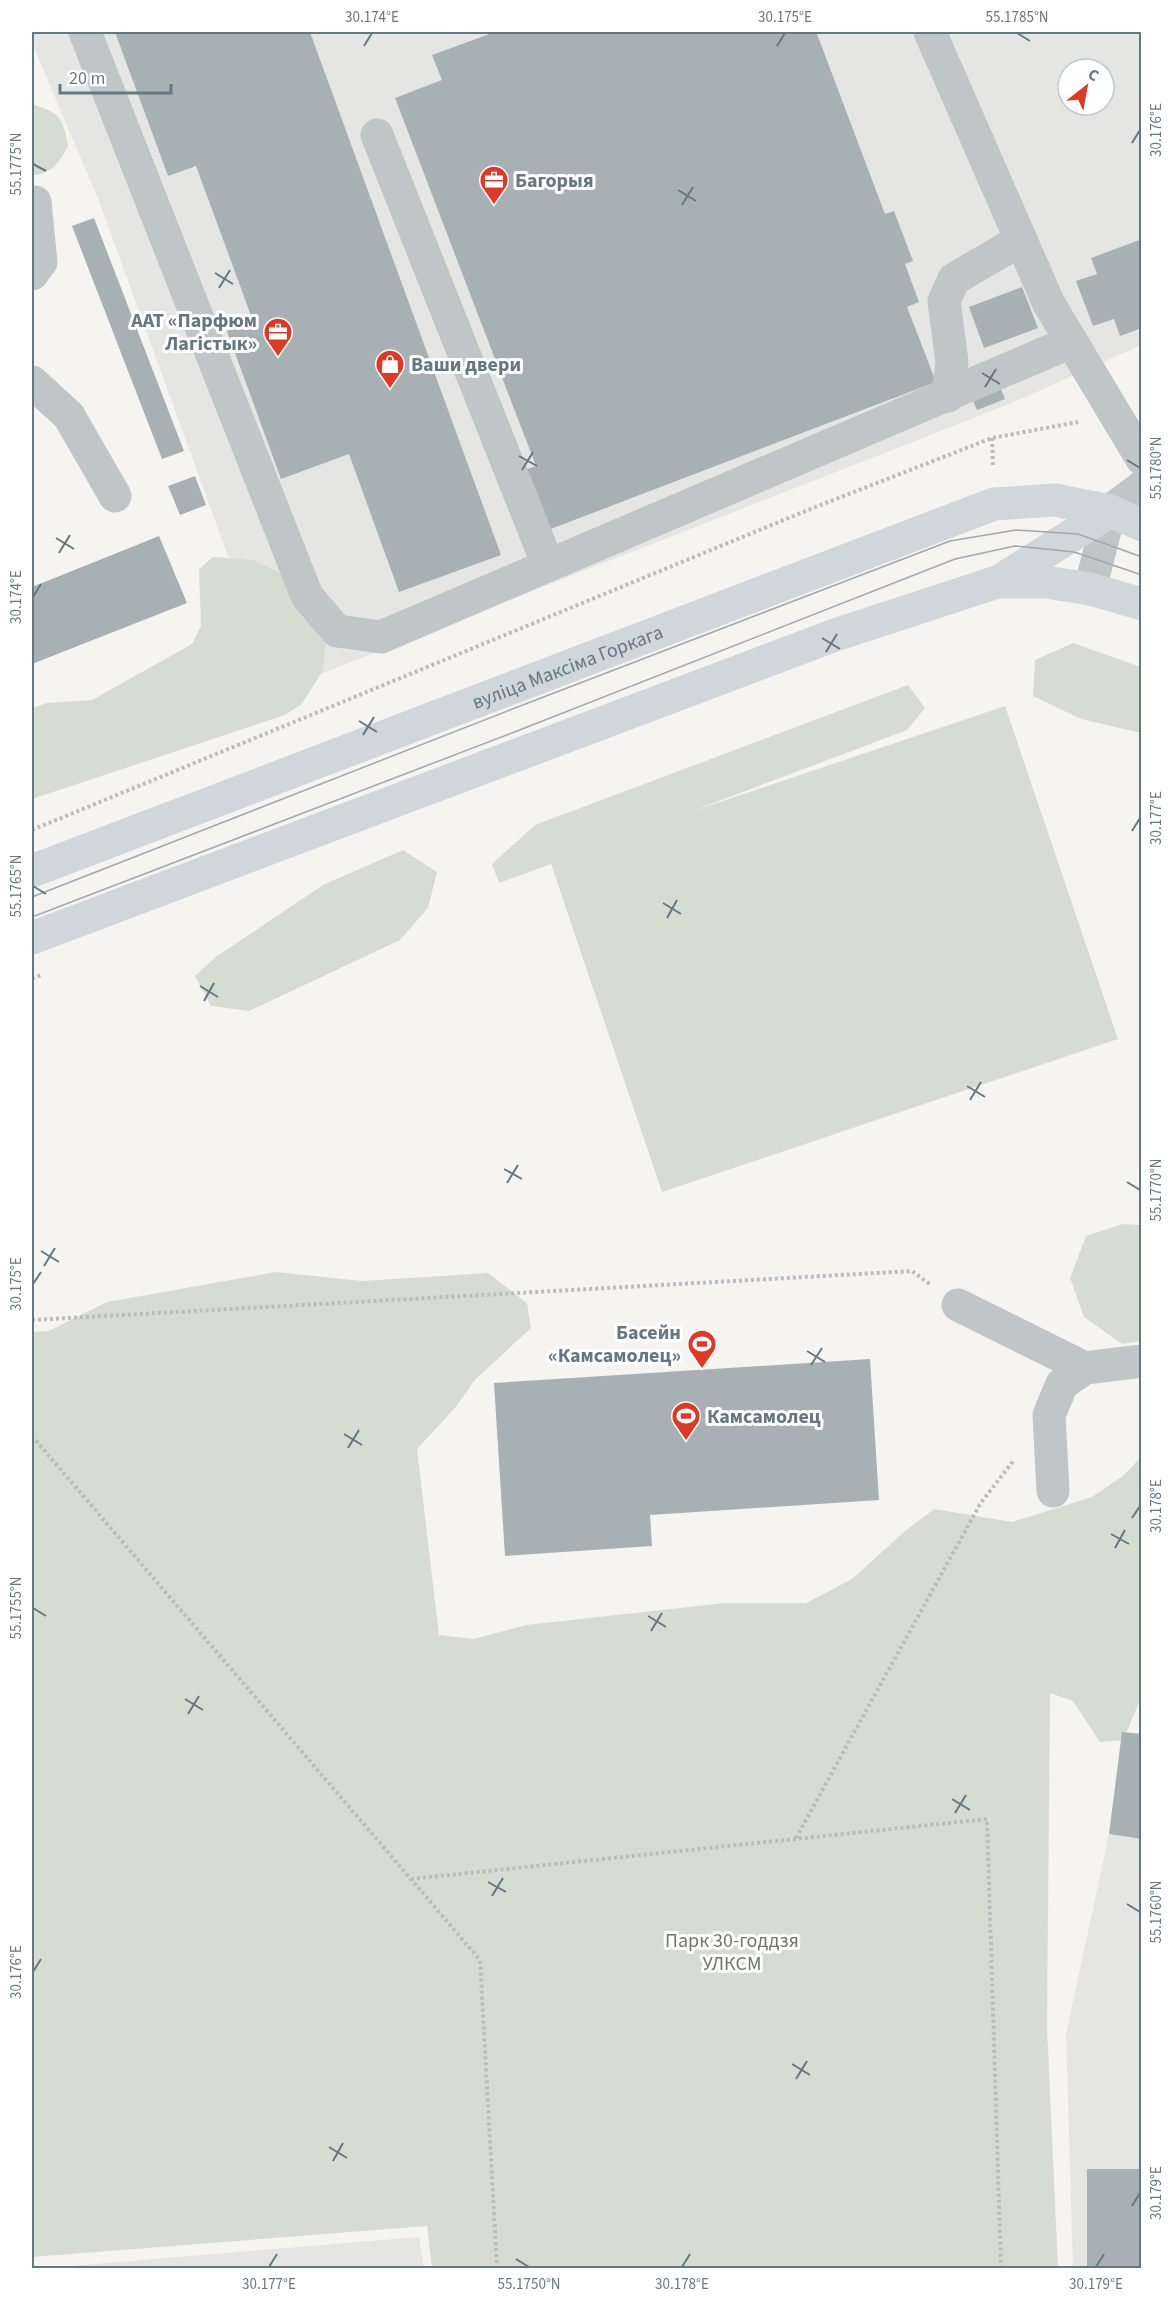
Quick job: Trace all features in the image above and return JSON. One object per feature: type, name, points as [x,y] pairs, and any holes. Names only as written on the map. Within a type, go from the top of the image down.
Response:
[{"type":"main road","name":"вуліца Максіма Горкага","points":[[32,871],[994,504],[1055,500],[1110,511],[1142,525]]},
{"type":"main road","points":[[32,938],[835,636],[997,582],[1110,511]]},
{"type":"main road","points":[[997,582],[1046,582],[1090,589],[1142,604]]},
{"type":"street","points":[[85,32],[307,596],[337,631],[381,637],[1071,342]]},
{"type":"street","points":[[930,32],[1049,304],[1142,459]]},
{"type":"street","points":[[377,135],[548,565]]},
{"type":"street","points":[[32,274],[41,262],[35,202]]},
{"type":"street","points":[[948,396],[952,362],[944,301],[954,279],[1022,240]]},
{"type":"street","points":[[32,382],[69,416],[115,495]]},
{"type":"street","points":[[1090,589],[1110,511],[1142,487]]},
{"type":"street","points":[[958,1305],[1085,1368]]},
{"type":"street","points":[[1053,1491],[1049,1415],[1062,1384],[1085,1368],[1142,1361]]},
{"type":"path","points":[[32,830],[797,515],[992,438],[1115,416]]},
{"type":"path","points":[[992,438],[993,465]]},
{"type":"path","points":[[32,979],[54,970]]},
{"type":"path","points":[[32,1320],[912,1272],[958,1305]]},
{"type":"path","points":[[32,1436],[480,1960],[496,2268]]},
{"type":"path","points":[[796,1838],[980,1504],[1015,1459]]},
{"type":"path","points":[[411,1879],[987,1818],[1001,2268]]},
{"type":"shaded area","points":[[32,32],[1141,32],[1141,345],[1012,403],[277,691],[99,201],[32,43]]},
{"type":"shaded area","points":[[1109,1834],[1141,1839],[1141,2268],[1073,2268],[1066,2034]]},
{"type":"shaded area","points":[[419,2237],[424,2268],[48,2268]]},
{"type":"green space","points":[[32,104],[48,110],[62,122],[68,146],[50,170],[32,175]]},
{"type":"green space","points":[[213,557],[253,560],[289,577],[326,631],[323,670],[302,704],[285,715],[32,799],[32,708],[47,703],[92,700],[192,644],[201,626],[199,569]]},
{"type":"green space","points":[[1073,643],[1141,667],[1141,733],[1081,719],[1033,696],[1035,660]]},
{"type":"green space","points":[[908,685],[925,708],[907,730],[690,812],[1005,706],[1118,1039],[662,1192],[551,864],[499,883],[492,864],[535,825]]},
{"type":"green space","points":[[403,850],[437,872],[428,908],[400,940],[249,1011],[211,1006],[195,976],[217,956],[323,885]]},
{"type":"green space","points":[[1123,1224],[1141,1225],[1142,1341],[1122,1344],[1084,1317],[1070,1278],[1086,1236]]},
{"type":"green space","name":"Парк 30-годдзя УЛКСМ","points":[[276,1272],[362,1281],[488,1273],[527,1303],[531,1328],[475,1380],[454,1409],[417,1449],[439,1635],[474,1639],[526,1625],[725,1603],[806,1603],[852,1579],[904,1532],[934,1509],[1012,1522],[1092,1497],[1123,1476],[1141,1457],[1142,1583],[1139,1586],[1142,1589],[1141,1698],[1123,1740],[1100,1742],[1073,1701],[1050,1693],[1047,2026],[1058,2268],[432,2268],[427,2226],[32,2257],[32,1332],[49,1331],[107,1302]]},
{"type":"building","points":[[115,32],[310,32],[501,555],[399,592],[349,454],[281,479],[227,331],[253,321],[196,166],[168,176]]},
{"type":"building","points":[[495,32],[822,32],[817,34],[885,214],[894,211],[913,261],[905,264],[919,302],[907,307],[936,382],[548,530],[525,470],[536,466],[395,98],[442,80],[432,55]]},
{"type":"building","points":[[94,218],[184,451],[162,459],[72,226]]},
{"type":"building","points":[[1142,239],[1142,328],[1120,336],[1114,319],[1093,326],[1076,281],[1097,274],[1091,258]]},
{"type":"building","points":[[1022,287],[1038,328],[984,348],[969,307]]},
{"type":"building","points":[[998,382],[1005,399],[977,410],[970,394]]},
{"type":"building","points":[[195,476],[206,505],[180,515],[168,486]]},
{"type":"building","points":[[159,536],[187,603],[32,664],[32,587]]},
{"type":"building","name":"Камсамолец","points":[[870,1359],[879,1500],[650,1515],[652,1546],[505,1556],[494,1383]]},
{"type":"building","points":[[1122,1732],[1142,1734],[1142,1839],[1109,1834]]},
{"type":"building","points":[[1087,2169],[1142,2169],[1142,2268],[1087,2268]]},
{"type":"tram line","points":[[32,897],[950,541],[1016,530],[1078,534],[1142,557]]},
{"type":"tram line","points":[[32,917],[517,731],[955,559],[1015,546],[1074,552],[1142,575]]},
{"type":"place","name":"Багорыя","points":[[494,206]]},
{"type":"place","name":"ААТ «Парфюм Лагістык»","points":[[278,358]]},
{"type":"place","name":"Ваши двери","points":[[390,390]]},
{"type":"place","name":"Басейн «Камсамолец»","points":[[702,1370]]},
{"type":"place","name":"Камсамолец","points":[[686,1442]]}]
